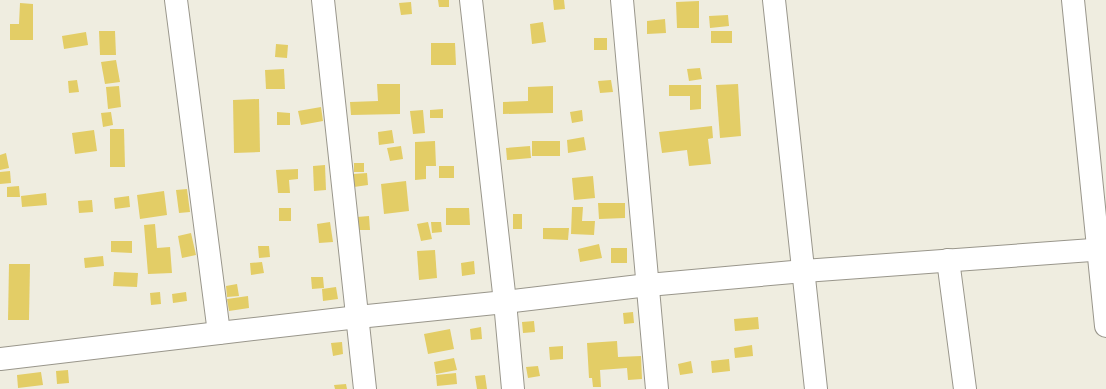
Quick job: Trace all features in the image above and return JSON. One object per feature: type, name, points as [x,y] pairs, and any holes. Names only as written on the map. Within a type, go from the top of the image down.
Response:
[{"type":"street","points":[[176,0],[219,333]]},
{"type":"street","points":[[323,0],[365,389]]},
{"type":"street","points":[[471,0],[505,302],[513,389]]},
{"type":"street","points":[[622,0],[657,389]]},
{"type":"street","points":[[774,0],[816,389]]},
{"type":"street","points":[[1073,0],[1102,249],[1106,326]]},
{"type":"street","points":[[0,359],[648,285],[804,271],[1102,249]]},
{"type":"street","points":[[948,260],[965,389]]},
{"type":"building","points":[[438,0],[449,0],[449,7],[439,7]]},
{"type":"building","points":[[553,0],[564,0],[565,9],[554,10]]},
{"type":"building","points":[[699,1],[699,28],[677,28],[676,2]]},
{"type":"building","points":[[411,2],[412,14],[401,15],[399,3]]},
{"type":"building","points":[[20,3],[33,4],[33,40],[10,40],[10,24],[19,24]]},
{"type":"building","points":[[728,15],[729,26],[710,28],[709,16]]},
{"type":"building","points":[[665,19],[666,33],[647,34],[647,21]]},
{"type":"building","points":[[543,22],[546,42],[532,44],[530,24]]},
{"type":"building","points":[[99,31],[115,31],[116,55],[100,55]]},
{"type":"building","points":[[711,31],[732,31],[732,43],[711,43]]},
{"type":"building","points":[[86,32],[88,45],[64,49],[62,36]]},
{"type":"building","points":[[594,38],[607,38],[607,50],[594,50]]},
{"type":"building","points":[[431,43],[455,43],[456,65],[431,65]]},
{"type":"building","points":[[276,44],[288,45],[287,58],[275,57]]},
{"type":"building","points":[[116,60],[120,82],[105,84],[101,62]]},
{"type":"building","points":[[700,68],[702,79],[689,81],[687,69]]},
{"type":"building","points":[[284,69],[285,89],[266,89],[265,70]]},
{"type":"building","points":[[77,80],[79,92],[69,93],[68,81]]},
{"type":"building","points":[[611,80],[613,92],[600,93],[598,81]]},
{"type":"building","points":[[377,84],[400,84],[400,114],[351,115],[350,102],[378,101]]},
{"type":"building","points":[[738,84],[741,136],[720,138],[716,85]]},
{"type":"building","points":[[669,85],[701,85],[701,109],[690,110],[690,96],[669,96]]},
{"type":"building","points":[[119,86],[121,107],[108,109],[106,87]]},
{"type":"building","points":[[553,86],[553,113],[503,114],[503,102],[528,101],[528,87]]},
{"type":"building","points":[[259,99],[260,152],[234,153],[233,100]]},
{"type":"building","points":[[321,107],[323,121],[301,125],[298,111]]},
{"type":"building","points":[[443,109],[443,118],[430,118],[430,110]]},
{"type":"building","points":[[423,110],[425,133],[413,134],[410,111]]},
{"type":"building","points":[[582,110],[583,121],[572,123],[570,112]]},
{"type":"building","points":[[111,112],[113,125],[103,127],[101,113]]},
{"type":"building","points":[[277,112],[290,113],[290,125],[277,125]]},
{"type":"building","points":[[712,126],[713,138],[708,139],[711,164],[689,166],[687,150],[662,153],[659,132]]},
{"type":"building","points":[[110,129],[124,129],[125,167],[110,167]]},
{"type":"building","points":[[94,130],[97,151],[75,154],[72,133]]},
{"type":"building","points":[[392,130],[394,143],[379,145],[378,132]]},
{"type":"building","points":[[584,137],[586,150],[568,153],[567,140]]},
{"type":"building","points":[[435,141],[436,166],[426,166],[426,179],[415,180],[415,142]]},
{"type":"building","points":[[532,141],[560,141],[560,156],[532,156]]},
{"type":"building","points":[[401,146],[403,159],[390,161],[387,148]]},
{"type":"building","points":[[530,146],[531,158],[507,160],[506,148]]},
{"type":"building","points":[[6,153],[9,168],[0,170],[0,155]]},
{"type":"building","points":[[354,163],[364,163],[364,172],[354,172]]},
{"type":"building","points":[[325,165],[326,190],[314,191],[313,166]]},
{"type":"building","points":[[439,166],[454,166],[454,178],[439,178]]},
{"type":"building","points":[[298,169],[298,179],[289,180],[290,193],[278,193],[276,170]]},
{"type":"building","points":[[10,171],[11,183],[0,184],[0,172]]},
{"type":"building","points":[[367,173],[368,185],[354,187],[353,174]]},
{"type":"building","points":[[593,176],[595,198],[574,200],[572,178]]},
{"type":"building","points":[[406,181],[409,211],[384,214],[381,184]]},
{"type":"building","points":[[19,186],[20,197],[7,197],[7,187]]},
{"type":"building","points":[[187,189],[190,212],[179,213],[176,190]]},
{"type":"building","points":[[164,191],[167,215],[140,219],[137,195]]},
{"type":"building","points":[[46,193],[47,205],[22,207],[21,196]]},
{"type":"building","points":[[129,196],[130,207],[115,209],[114,198]]},
{"type":"building","points":[[92,200],[93,212],[79,213],[78,201]]},
{"type":"building","points":[[598,203],[625,203],[625,218],[599,219]]},
{"type":"building","points":[[572,207],[583,207],[582,221],[595,221],[594,235],[571,234]]},
{"type":"building","points":[[279,208],[291,208],[291,221],[279,221]]},
{"type":"building","points":[[446,208],[469,208],[470,225],[446,225]]},
{"type":"building","points":[[513,214],[522,214],[522,229],[513,229]]},
{"type":"building","points":[[369,216],[370,230],[358,230],[357,217]]},
{"type":"building","points":[[330,222],[333,242],[319,243],[317,224]]},
{"type":"building","points":[[428,222],[432,239],[421,241],[417,224]]},
{"type":"building","points":[[431,222],[441,222],[442,232],[432,233]]},
{"type":"building","points":[[155,224],[157,248],[170,247],[172,273],[148,274],[144,225]]},
{"type":"building","points":[[543,228],[569,228],[568,240],[543,239]]},
{"type":"building","points":[[191,233],[196,255],[182,258],[178,236]]},
{"type":"building","points":[[111,241],[132,241],[132,253],[111,252]]},
{"type":"building","points":[[599,244],[602,258],[580,262],[578,249]]},
{"type":"building","points":[[258,246],[269,246],[270,257],[259,258]]},
{"type":"building","points":[[611,248],[627,248],[627,263],[611,263]]},
{"type":"building","points":[[435,250],[437,278],[419,280],[417,251]]},
{"type":"building","points":[[103,256],[104,266],[85,268],[84,258]]},
{"type":"building","points":[[474,261],[475,274],[462,276],[461,263]]},
{"type":"building","points":[[262,262],[264,273],[251,275],[250,263]]},
{"type":"building","points":[[9,264],[30,264],[29,320],[8,320]]},
{"type":"building","points":[[114,272],[138,273],[137,287],[113,286]]},
{"type":"building","points":[[311,277],[323,277],[324,288],[312,289]]},
{"type":"building","points":[[237,284],[239,296],[227,297],[226,286]]},
{"type":"building","points":[[336,287],[338,299],[323,301],[322,289]]},
{"type":"building","points":[[160,292],[161,304],[151,305],[150,293]]},
{"type":"building","points":[[186,292],[187,301],[173,303],[172,294]]},
{"type":"building","points":[[248,296],[249,308],[229,311],[227,299]]},
{"type":"building","points":[[633,312],[634,323],[624,324],[623,313]]},
{"type":"building","points":[[758,317],[759,329],[735,331],[734,319]]},
{"type":"building","points":[[534,321],[535,332],[523,333],[522,322]]},
{"type":"building","points":[[481,327],[482,339],[471,340],[470,329]]},
{"type":"building","points":[[450,329],[454,349],[428,354],[424,334]]},
{"type":"building","points":[[617,341],[618,357],[641,356],[642,379],[628,380],[627,368],[600,370],[601,387],[593,387],[592,378],[589,378],[587,343]]},
{"type":"building","points":[[342,342],[343,354],[333,356],[331,343]]},
{"type":"building","points":[[752,345],[753,356],[735,358],[734,348]]},
{"type":"building","points":[[563,346],[563,359],[550,360],[549,347]]},
{"type":"building","points":[[454,358],[457,370],[436,374],[434,362]]},
{"type":"building","points":[[729,359],[730,371],[712,373],[711,361]]},
{"type":"building","points":[[691,361],[693,373],[680,375],[678,364]]},
{"type":"building","points":[[538,366],[540,376],[528,378],[526,367]]},
{"type":"building","points":[[68,370],[69,383],[57,384],[56,371]]},
{"type":"building","points":[[41,372],[43,385],[18,388],[17,375]]},
{"type":"building","points":[[456,373],[457,384],[437,386],[436,375]]},
{"type":"building","points":[[485,375],[487,389],[477,389],[475,376]]},
{"type":"building","points":[[346,384],[347,389],[335,389],[334,385]]}]
